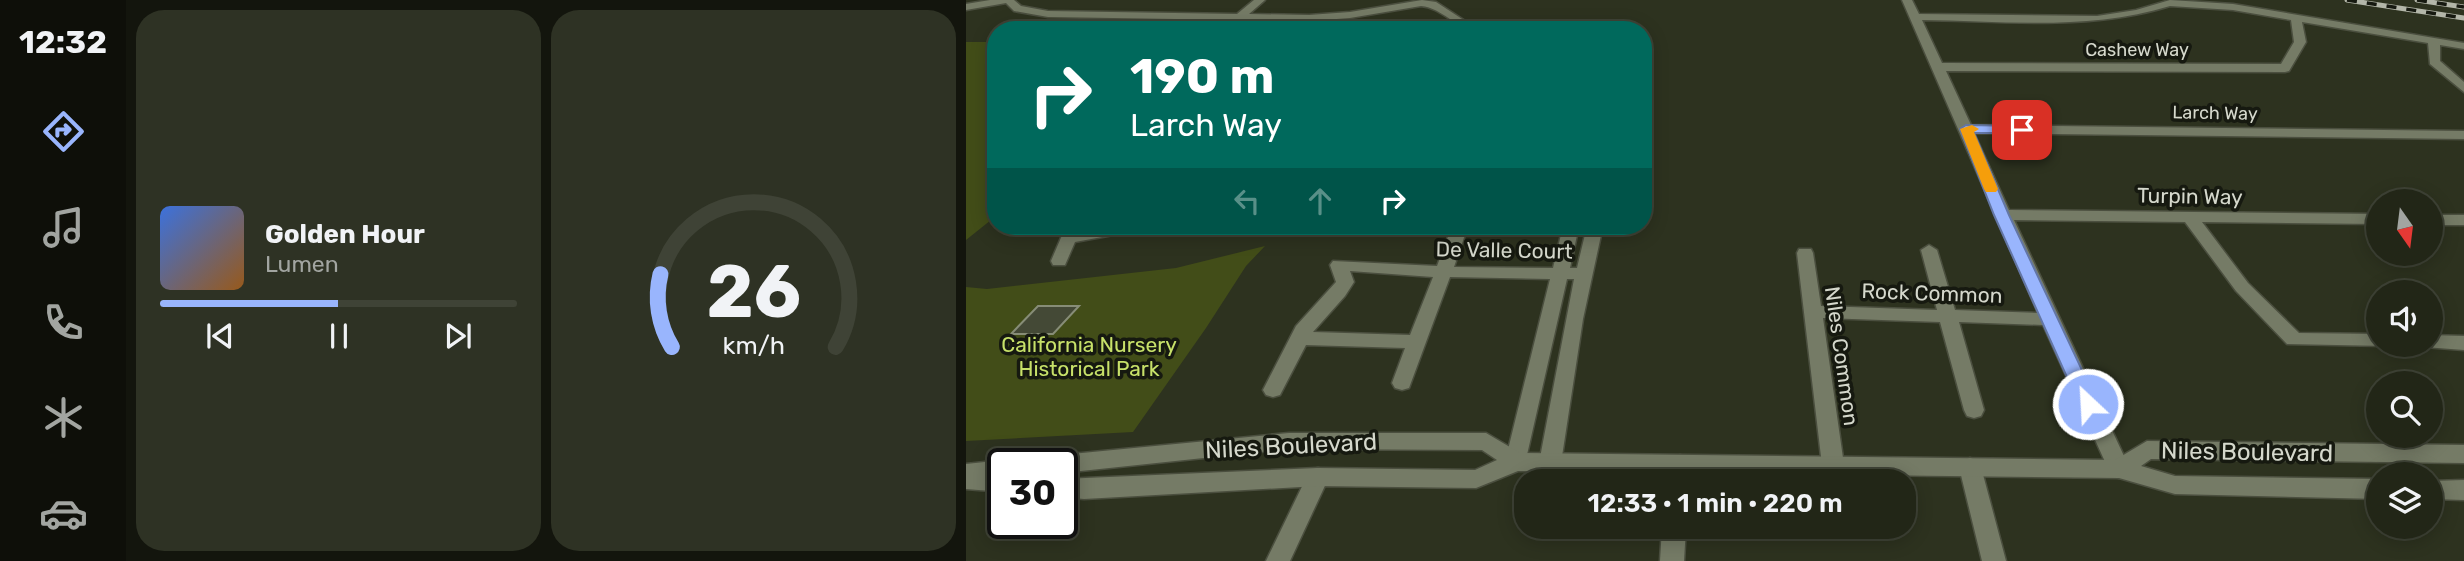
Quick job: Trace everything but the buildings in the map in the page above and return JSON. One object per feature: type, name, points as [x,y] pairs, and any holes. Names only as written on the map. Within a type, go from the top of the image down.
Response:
[{"type":"street","points":[[966,7],[1008,0],[1018,9],[1029,12],[1309,18],[1350,15],[1421,1],[1432,4],[1459,21]]},
{"type":"street","points":[[1107,14],[1129,0]]},
{"type":"street","points":[[1240,17],[1260,0]]},
{"type":"street","points":[[1907,0],[1966,129],[2001,215],[2119,469]]},
{"type":"street","points":[[1421,1],[1419,8],[1440,21]]},
{"type":"street","points":[[1915,17],[2097,19],[2137,13],[2164,1],[2233,7],[2464,46]]},
{"type":"street","name":"Cashew Way","points":[[1937,67],[2285,68],[2300,42],[2296,19]]},
{"type":"street","points":[[2434,41],[2434,62],[2464,88]]},
{"type":"street","name":"Larch Way","points":[[1966,129],[2464,135]]},
{"type":"street","name":"Turpin Way","points":[[2001,215],[2366,219]]},
{"type":"street","points":[[2190,217],[2242,287],[2294,339],[2366,341]]},
{"type":"street","points":[[2443,220],[2464,220]]},
{"type":"street","points":[[1059,261],[1069,235]]},
{"type":"street","points":[[1402,383],[1445,272],[1456,235]]},
{"type":"street","points":[[1516,462],[1570,235]]},
{"type":"street","points":[[1550,463],[1593,235]]},
{"type":"street","points":[[1928,250],[1974,410]]},
{"type":"street","name":"Niles Common","points":[[1805,253],[1833,465]]},
{"type":"street","name":"De Valle Court","points":[[1301,338],[1303,331],[1345,282],[1339,265],[1445,272],[1584,274]]},
{"type":"street","name":"Rock Common","points":[[1813,312],[2049,319]]},
{"type":"street","points":[[1273,390],[1301,338],[1417,342]]},
{"type":"street","points":[[2443,342],[2464,343]]},
{"type":"street","name":"Niles Boulevard","points":[[1078,462],[1289,441],[1486,442],[1516,462]]},
{"type":"street","name":"Niles Boulevard","points":[[2119,469],[2147,450],[2464,454]]},
{"type":"street","name":"Niles Boulevard","points":[[1078,489],[1318,477],[1476,479],[1516,462],[1627,469]]},
{"type":"street","name":"Niles Boulevard","points":[[1756,469],[1833,465],[2119,469],[2175,485],[2366,489]]},
{"type":"street","points":[[1970,467],[1994,561]]},
{"type":"street","points":[[966,473],[987,471]]},
{"type":"street","points":[[1278,561],[1318,477]]},
{"type":"street","points":[[966,481],[987,482]]},
{"type":"street","points":[[2443,490],[2464,490]]},
{"type":"street","points":[[1672,561],[1673,539]]},
{"type":"green space","points":[[966,42],[987,42],[987,223],[966,240]]},
{"type":"green space","name":"California Nursery Historical Park","points":[[1265,246],[1246,266],[1133,432],[966,441],[966,287],[987,289],[1176,268]]},
{"type":"railway","points":[[2347,0],[2464,18]]},
{"type":"railway","points":[[2417,0],[2464,7]]},
{"type":"slow traffic","points":[[1972,129],[1966,129],[1991,189]]},
{"type":"route","points":[[2022,130],[1966,129],[2001,215],[2088,404]]}]
